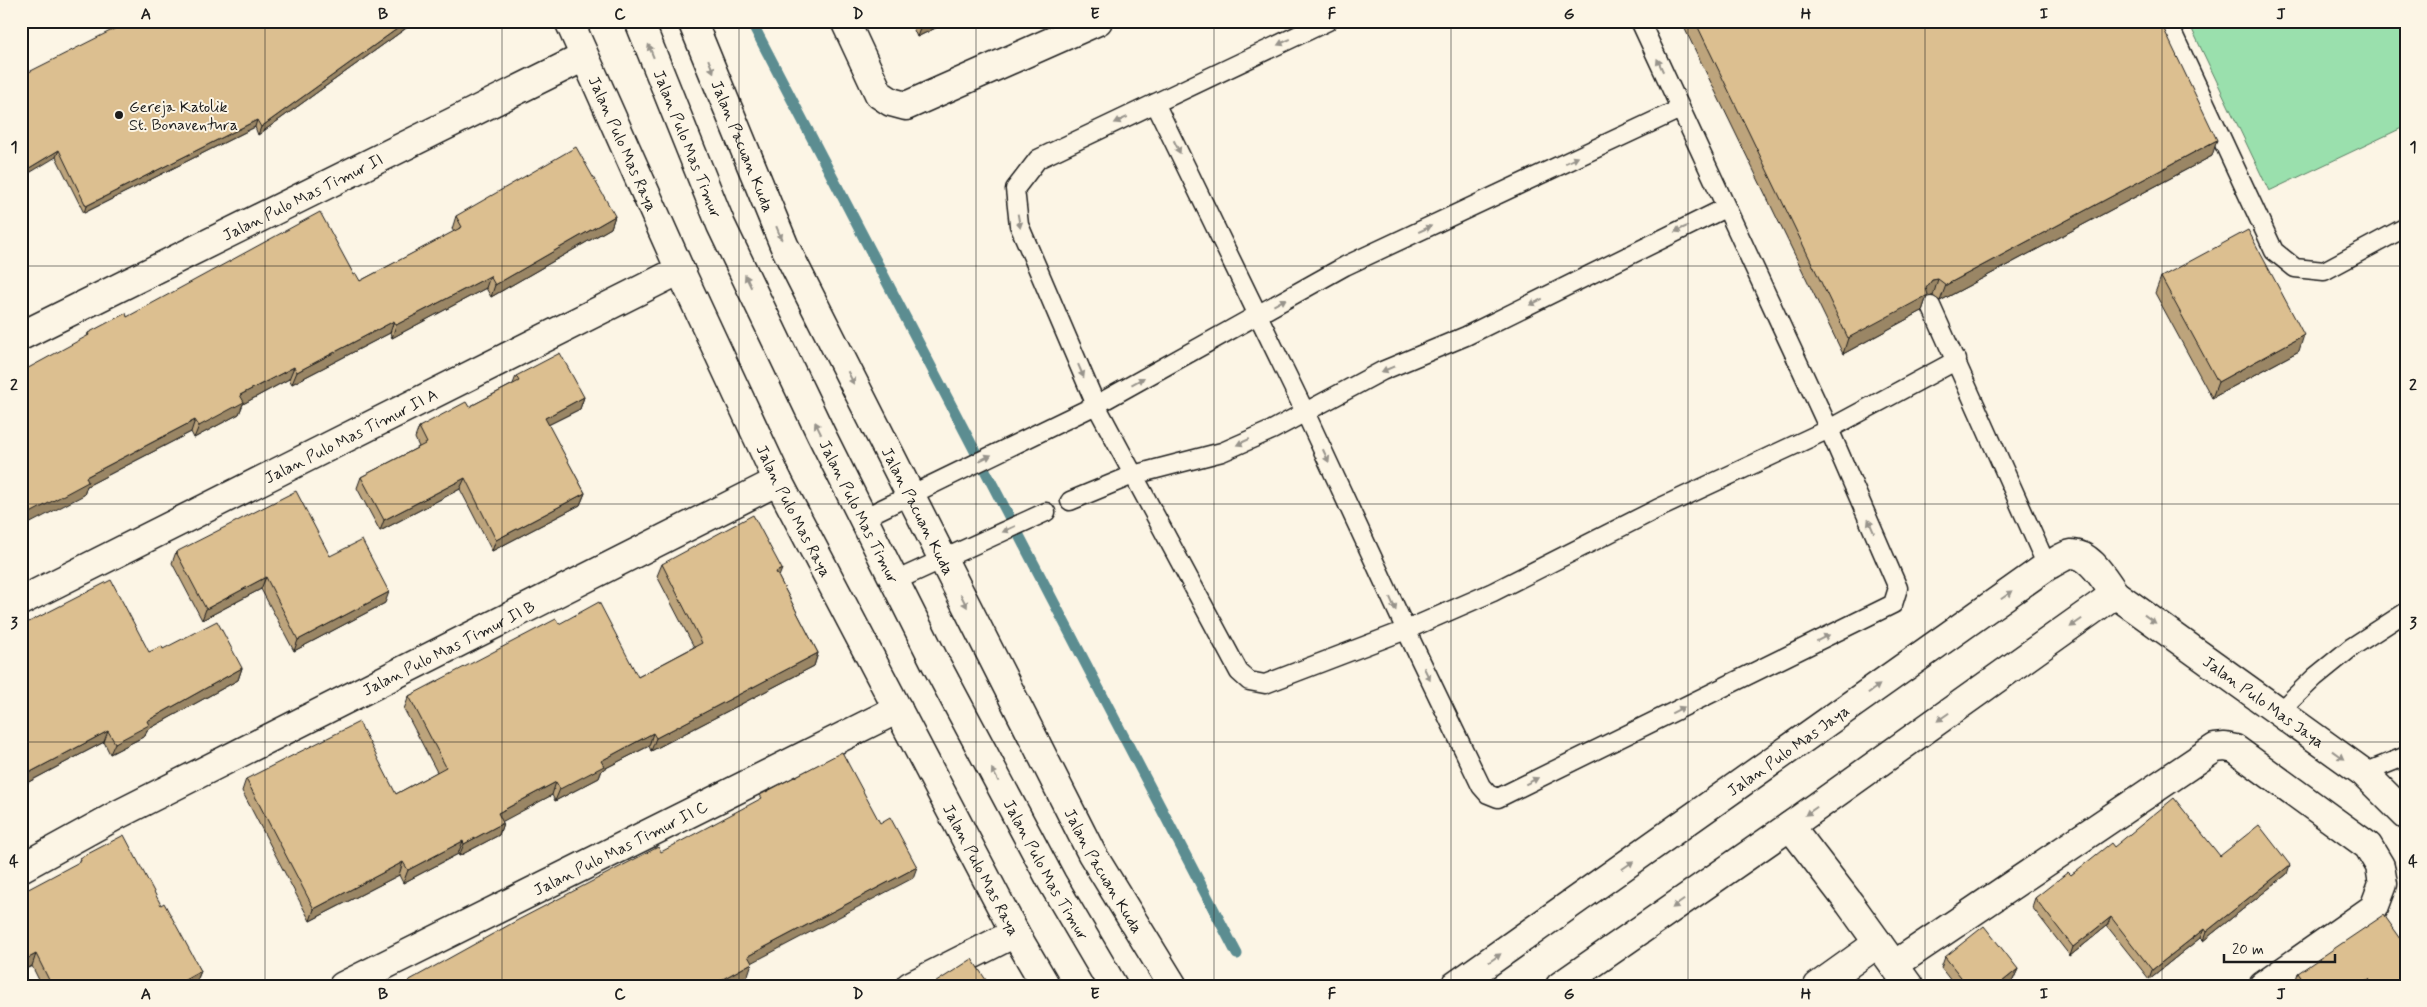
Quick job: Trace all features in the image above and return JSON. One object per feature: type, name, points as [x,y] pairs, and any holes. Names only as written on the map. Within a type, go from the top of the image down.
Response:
[{"type":"street","name":"Jalan Pulo Mas Raya","points":[[568,21],[680,270],[778,481],[1015,933],[1046,986]]},
{"type":"street","name":"Jalan Pulo Mas Timur","points":[[639,21],[722,225],[863,518],[1052,882],[1113,986]]},
{"type":"street","name":"Jalan Pacuan Kuda","points":[[692,21],[784,244],[1092,854],[1173,986]]},
{"type":"street","points":[[845,21],[879,94],[892,102],[906,106],[1098,21]]},
{"type":"street","name":"Jalan Pulo Mas Timur II","points":[[21,336],[584,57]]},
{"type":"street","name":"Jalan Pulo Mas Timur II A","points":[[21,601],[680,270]]},
{"type":"street","name":"Jalan Pulo Mas Timur II B","points":[[21,868],[119,814],[778,481]]},
{"type":"street","name":"Jalan Pulo Mas Jaya","points":[[1455,986],[2046,566],[2070,554],[2081,555],[2090,562],[2116,594],[2364,773],[2406,815]]},
{"type":"street","points":[[1560,986],[1790,826],[2116,594]]},
{"type":"street","name":"Jalan Pulo Mas Timur II C","points":[[343,986],[898,709]]},
{"type":"street","points":[[1790,826],[1902,975],[2215,748],[2235,749],[2368,846],[2380,866],[2384,884],[2374,908],[2263,986]]},
{"type":"street","points":[[910,986],[1015,933]]},
{"type":"street","points":[[1818,986],[1878,943]]},
{"type":"lane","points":[[1328,21],[1038,159],[1015,189],[1018,225],[1096,405],[1239,672],[1249,681],[1266,684],[1406,630],[1493,592],[1657,508],[1829,429],[1957,360]]},
{"type":"lane","points":[[1155,103],[1259,315],[1481,786],[1488,794],[1498,798],[1893,604],[1898,588],[1829,429],[1640,21]]},
{"type":"lane","points":[[2167,21],[2274,251],[2295,268],[2324,271],[2406,227]]},
{"type":"lane","points":[[863,518],[1096,405],[1345,266],[1680,109]]},
{"type":"lane","points":[[1076,498],[1133,475],[1222,452],[1272,430],[1382,371],[1466,336],[1725,208]]},
{"type":"lane","points":[[1931,306],[1957,360],[2046,566]]},
{"type":"lane","points":[[895,581],[1046,512]]},
{"type":"lane","points":[[2279,712],[2315,677],[2352,646],[2406,612]]},
{"type":"lane","points":[[2364,773],[2406,756]]},
{"type":"green space","points":[[2188,21],[2406,21],[2406,126],[2269,191]]},
{"type":"building","name":"Gereja Katolik St. Bonaventura","points":[[130,21],[408,21],[261,127],[257,120],[86,206],[59,150],[21,173],[21,76]]},
{"type":"building","points":[[919,21],[931,21],[921,26]]},
{"type":"building","points":[[1695,21],[2160,21],[2217,140],[1946,285],[1938,279],[1932,280],[1926,288],[1928,295],[1848,338]]},
{"type":"building","points":[[576,147],[615,216],[495,285],[490,276],[396,325],[394,321],[297,372],[294,367],[240,395],[244,402],[199,426],[195,420],[86,477],[88,482],[21,518],[21,372],[89,335],[88,333],[126,313],[127,317],[320,212],[354,275],[356,274],[360,281],[462,227],[456,216]]},
{"type":"building","points":[[2248,230],[2304,335],[2218,382],[2161,277]]},
{"type":"building","points":[[560,353],[584,397],[545,418],[585,493],[496,540],[465,478],[384,520],[361,477],[427,443],[419,427],[466,402],[469,407],[519,381],[516,376]]},
{"type":"building","points":[[296,491],[330,556],[362,540],[389,592],[298,640],[266,577],[206,609],[176,552]]},
{"type":"building","points":[[753,515],[782,569],[776,572],[818,653],[656,738],[653,733],[601,761],[604,766],[560,789],[556,782],[498,813],[503,823],[464,844],[463,841],[408,870],[403,862],[314,909],[246,779],[359,722],[396,794],[446,767],[409,696],[556,619],[559,624],[599,602],[638,677],[702,643],[662,564]]},
{"type":"building","points":[[111,580],[149,652],[162,646],[163,649],[217,621],[242,668],[147,721],[149,725],[115,743],[108,731],[23,776],[21,775],[21,723],[26,721],[21,711],[21,626]]},
{"type":"building","points":[[842,752],[880,823],[890,817],[917,867],[748,956],[752,963],[710,986],[406,986],[410,984],[408,981],[518,920],[658,847],[661,852],[762,798],[760,795]]},
{"type":"building","points":[[2174,798],[2220,856],[2259,825],[2290,865],[2206,932],[2204,929],[2152,970],[2111,917],[2073,947],[2035,898],[2068,872],[2071,875],[2111,843],[2114,847]]},
{"type":"building","points":[[124,835],[161,905],[164,903],[201,971],[174,986],[52,986],[36,954],[21,962],[21,893],[81,861],[80,858]]},
{"type":"building","points":[[2384,915],[2406,946],[2406,986],[2374,986],[2369,979],[2360,986],[2307,986],[2298,973]]},
{"type":"building","points":[[1984,926],[2018,969],[1997,986],[1968,986],[1945,957]]},
{"type":"building","points":[[972,959],[990,986],[930,986]]},
{"type":"waterway","points":[[751,21],[1237,954]]},
{"type":"place","name":"Gereja Katolik St. Bonaventura","points":[[119,115]]}]
